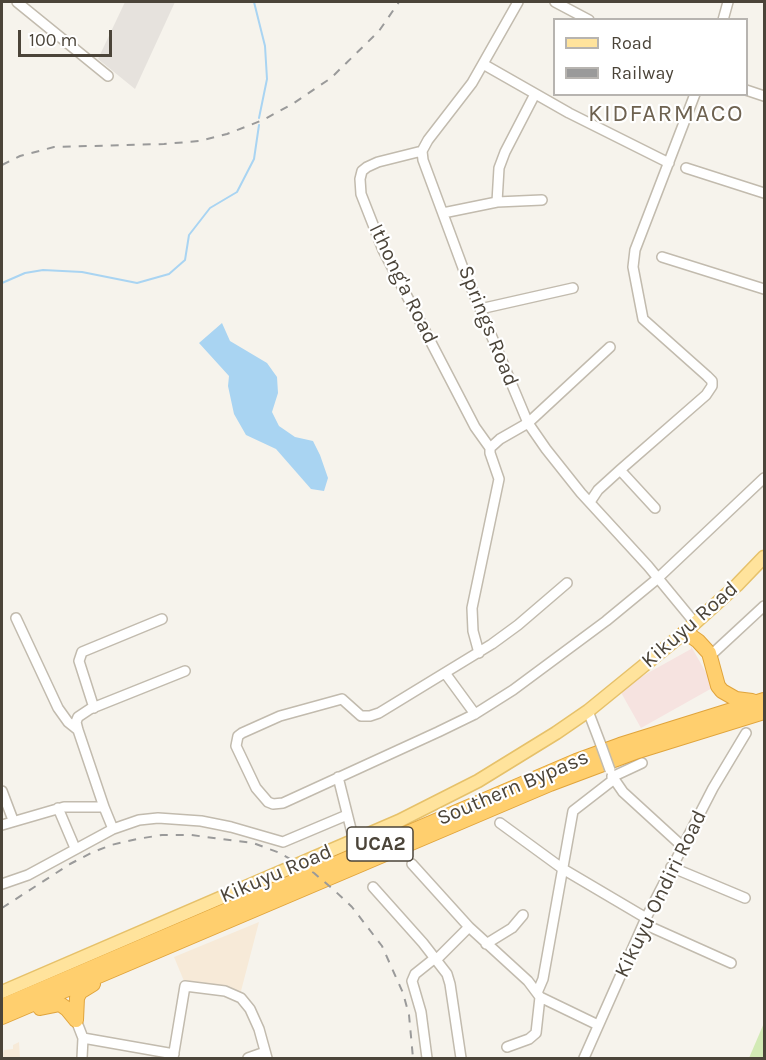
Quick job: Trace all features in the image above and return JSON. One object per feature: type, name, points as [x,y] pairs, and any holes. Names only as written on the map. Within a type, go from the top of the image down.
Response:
[{"type":"highway","points":[[690,628],[710,656],[718,686],[722,691],[736,699],[763,705]]},
{"type":"highway","name":"Southern Bypass","points":[[2,1017],[550,784],[763,705]]},
{"type":"highway","name":"Southern Bypass","points":[[2,1006],[576,761],[631,742],[763,705]]},
{"type":"highway","points":[[76,1020],[76,1004],[80,992],[134,968],[146,956]]},
{"type":"highway","points":[[2,1025],[46,1005],[56,1004],[67,1009],[76,1020]]},
{"type":"main road","name":"Kikuyu Road","points":[[2,993],[354,841],[466,788],[588,711],[690,628],[765,557]]},
{"type":"street","points":[[17,2],[108,76]]},
{"type":"street","points":[[422,150],[463,95],[518,2]]},
{"type":"street","points":[[555,2],[585,18]]},
{"type":"street","points":[[724,18],[728,2]]},
{"type":"street","points":[[483,64],[535,94],[669,163]]},
{"type":"street","points":[[748,90],[765,96]]},
{"type":"street","points":[[497,201],[498,168],[535,94]]},
{"type":"street","points":[[590,502],[598,490],[706,395],[712,386],[712,381],[707,376],[647,325],[640,312],[633,267],[633,257],[694,96]]},
{"type":"street","name":"Springs Road","points":[[422,150],[429,178],[528,423],[546,449],[657,579],[690,628]]},
{"type":"street","name":"Ithong'a Road","points":[[422,150],[367,167],[360,179],[361,194],[389,260],[475,427],[490,448]]},
{"type":"street","points":[[686,168],[765,193]]},
{"type":"street","points":[[443,213],[497,201],[542,200]]},
{"type":"street","points":[[662,257],[765,289]]},
{"type":"street","points":[[480,309],[573,288]]},
{"type":"street","points":[[479,653],[472,631],[472,608],[499,479],[489,453],[490,448],[500,439],[528,423],[609,347]]},
{"type":"street","points":[[620,470],[655,508]]},
{"type":"street","points":[[567,583],[518,625],[479,653],[370,716],[361,716],[342,699],[280,716],[238,736],[236,746],[256,789],[273,804],[283,803],[475,714],[533,676],[606,621],[657,579],[765,478]]},
{"type":"street","points":[[710,656],[765,606]]},
{"type":"street","points":[[16,618],[58,708],[68,722],[78,730]]},
{"type":"street","points":[[94,708],[79,661],[82,652],[162,619]]},
{"type":"street","points":[[112,829],[78,730],[76,722],[78,717],[94,708],[185,671]]},
{"type":"street","points":[[445,673],[475,714]]},
{"type":"street","points":[[588,711],[612,776],[623,792],[682,846]]},
{"type":"street","name":"Kikuyu Ondiri Road","points":[[584,1059],[671,867],[713,788],[746,733]]},
{"type":"street","points":[[507,1047],[529,1039],[536,1033],[539,995],[573,811],[612,776],[642,763]]},
{"type":"street","points":[[338,777],[354,841]]},
{"type":"street","points":[[2,791],[13,820]]},
{"type":"street","points":[[2,825],[58,808],[104,807]]},
{"type":"street","points":[[58,808],[75,848]]},
{"type":"street","points":[[2,884],[28,874],[112,829],[148,819],[179,818],[231,827],[283,842],[347,815]]},
{"type":"street","points":[[500,824],[563,869],[645,921],[731,963]]},
{"type":"street","points":[[412,864],[469,927],[528,981],[539,995],[598,1025]]},
{"type":"street","points":[[671,867],[745,898]]},
{"type":"street","points":[[373,887],[447,974],[461,1059]]},
{"type":"street","points":[[486,944],[512,928],[523,915]]},
{"type":"street","points":[[427,1059],[420,1012],[412,981],[415,974],[436,959],[469,927]]},
{"type":"street","points":[[83,1038],[173,1056],[185,986],[225,991],[241,998],[250,1009],[259,1029],[266,1055],[248,1059]]},
{"type":"street","points":[[76,1020],[83,1038],[81,1059]]},
{"type":"shaded area","points":[[125,2],[175,2],[135,89],[98,59]]},
{"type":"shaded area","points":[[691,646],[714,687],[641,728],[619,689],[691,649]]},
{"type":"shaded area","points":[[259,922],[241,991],[184,981],[174,957]]},
{"type":"shaded area","points":[[19,1042],[20,1058],[2,1058],[4,1050],[13,1049],[13,1045]]},
{"type":"green space","points":[[764,1023],[764,1058],[749,1058]]},
{"type":"water","points":[[222,323],[230,341],[267,363],[277,377],[278,393],[272,412],[279,426],[295,437],[313,441],[328,478],[324,491],[311,489],[276,449],[246,435],[234,414],[228,386],[229,376],[199,343]]},
{"type":"waterway","points":[[254,2],[265,46],[267,79],[259,118]]},
{"type":"waterway","points":[[2,283],[25,273],[43,270],[82,272],[137,283],[169,274],[185,260],[189,235],[210,208],[237,192],[254,159],[259,125]]},
{"type":"railway","points":[[2,165],[20,156],[54,147],[199,141],[227,134],[263,120],[294,103],[331,78],[379,31],[399,2]]},
{"type":"railway","points":[[2,908],[70,864],[111,845],[162,835],[191,835],[253,843],[280,853],[314,873],[352,907],[382,946],[403,993],[409,1015],[413,1058]]},
{"type":"district","name":"KIDFARMACO","points":[[666,114]]}]
